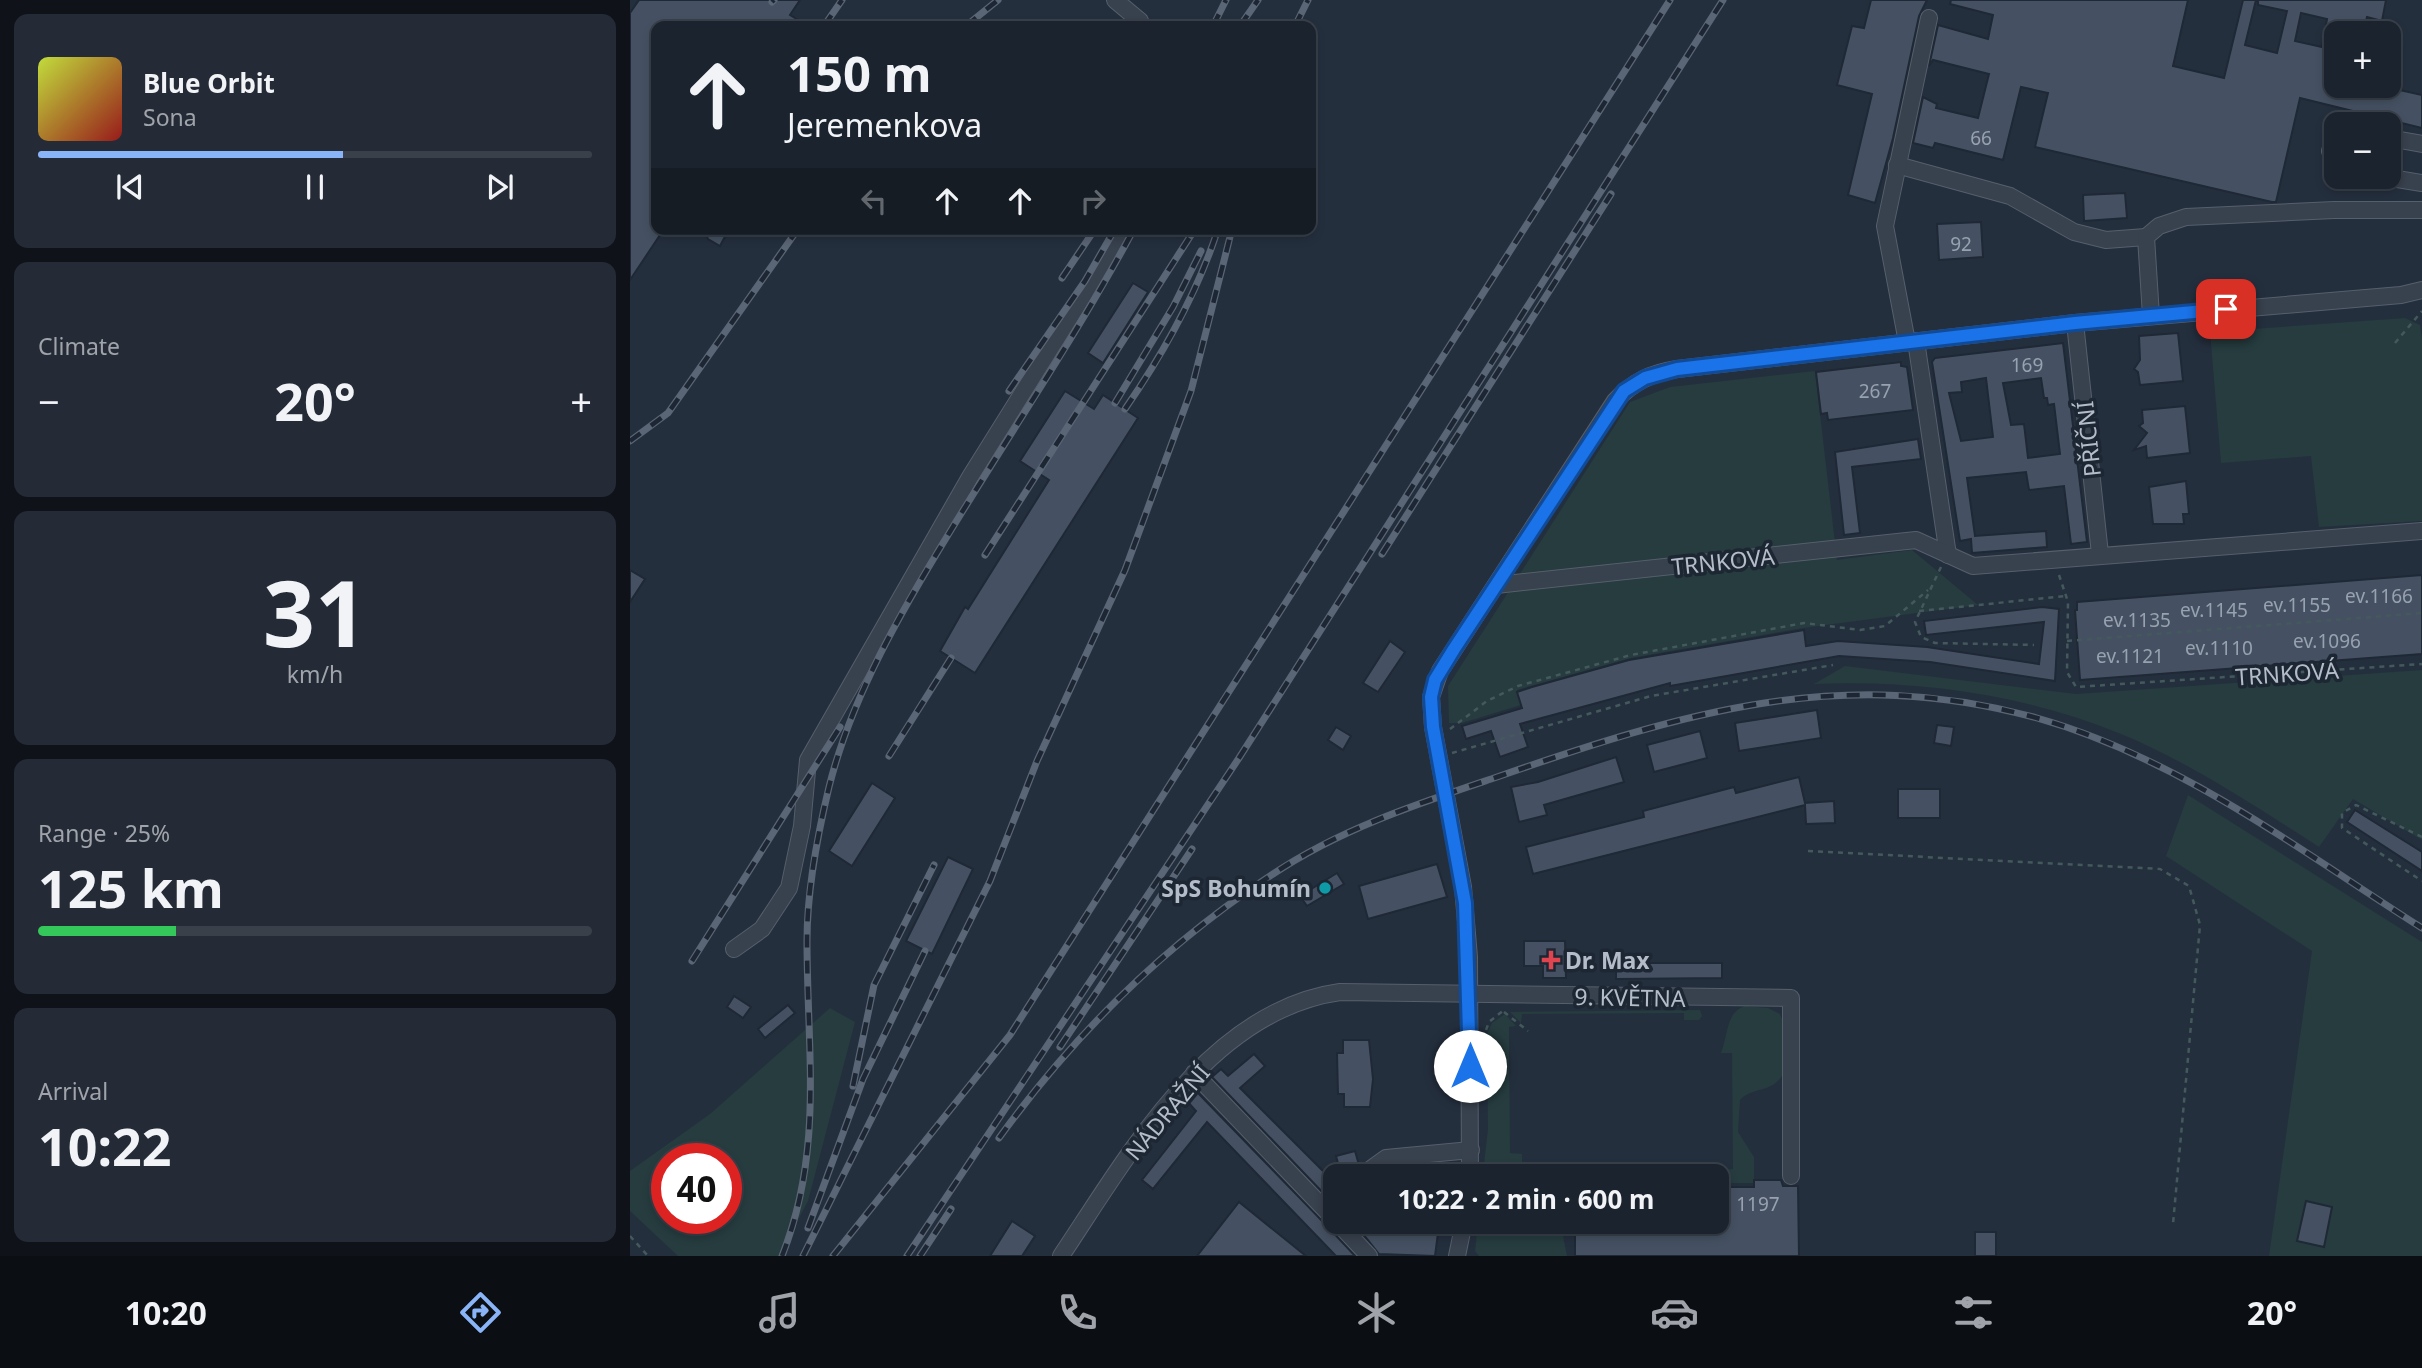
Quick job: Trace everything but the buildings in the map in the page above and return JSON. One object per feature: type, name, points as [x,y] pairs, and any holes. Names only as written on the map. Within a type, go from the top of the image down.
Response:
[{"type":"street","points":[[1115,0],[1140,21]]},
{"type":"street","points":[[1929,18],[1885,226],[1911,341],[1948,555]]},
{"type":"street","points":[[2401,140],[2422,144]]},
{"type":"street","points":[[1897,165],[2010,196],[2074,232],[2106,240],[2146,236],[2159,226],[2186,218],[2334,209],[2422,210]]},
{"type":"street","points":[[2401,180],[2422,183]]},
{"type":"street","points":[[734,949],[762,929],[789,888],[802,827],[808,760],[814,748],[970,477],[1121,235]]},
{"type":"street","points":[[2146,236],[2151,316]]},
{"type":"street","points":[[1473,1164],[1463,887],[1431,697],[1435,680],[1615,401],[1635,383],[1655,374],[1677,369],[2075,323],[2401,296],[2422,290]]},
{"type":"street","name":"PŘÍČNÍ","points":[[2075,323],[2100,554]]},
{"type":"street","name":"TRNKOVÁ","points":[[1496,585],[1916,540],[1973,566],[2422,531]]},
{"type":"street","name":"NÁDRAŽNÍ","points":[[1061,1256],[1141,1138],[1194,1073],[1255,1025],[1310,997],[1352,991],[1469,994]]},
{"type":"street","name":"9. KVĚTNA","points":[[1469,994],[1791,998],[1791,1176]]},
{"type":"street","points":[[1194,1073],[1323,1204]]},
{"type":"street","points":[[1378,1164],[1386,1158],[1471,1150]]},
{"type":"street","points":[[1350,1234],[1369,1256]]},
{"type":"street","points":[[1457,1256],[1466,1234]]},
{"type":"path","points":[[2395,343],[2422,312]]},
{"type":"path","points":[[1948,555],[1919,611],[1915,622],[1916,631],[1935,643],[2034,645]]},
{"type":"path","name":"TRNKOVÁ","points":[[2053,559],[2066,596],[2067,672],[2076,687],[2422,664]]},
{"type":"path","points":[[1435,733],[1487,701],[1518,686],[1631,655],[1804,623],[1860,630],[1885,625],[1928,590]]},
{"type":"path","points":[[1919,611],[2066,596]]},
{"type":"path","points":[[2067,641],[2422,613]]},
{"type":"path","points":[[1439,757],[1651,696],[1833,665]]},
{"type":"path","points":[[2422,837],[2356,805],[2342,813],[2342,828],[2422,881]]},
{"type":"path","points":[[1808,851],[2160,869],[2189,886],[2200,925],[2173,1224]]},
{"type":"path","points":[[1504,994],[1504,1012]]},
{"type":"path","points":[[1504,1012],[1528,1031]]},
{"type":"path","points":[[1485,1042],[1489,1022],[1504,1012]]},
{"type":"path","points":[[630,1236],[648,1256]]},
{"type":"green space","points":[[2405,318],[2420,325],[2422,339],[2422,521],[2319,527],[2311,456],[2221,463],[2210,332]]},
{"type":"green space","points":[[1815,371],[1837,560],[1912,550],[1978,605],[1803,628],[1631,658],[1517,690],[1521,705],[1462,723],[1449,723],[1448,686],[1630,402],[1670,387]]},
{"type":"green space","points":[[1845,666],[2076,694],[2422,670],[2422,840],[2353,799],[2319,847],[2172,758],[2084,720],[1970,692],[1892,684],[1814,684]]},
{"type":"green space","points":[[2188,795],[2422,942],[2422,1256],[2269,1256],[2312,951],[2166,856]]},
{"type":"green space","points":[[1745,1006],[1768,1008],[1780,1014],[1784,1024],[1783,1074],[1773,1085],[1740,1100],[1738,1132],[1754,1157],[1754,1183],[1729,1183],[1729,1169],[1733,1169],[1732,1053],[1721,1053],[1728,1025],[1739,1009]]},
{"type":"green space","points":[[830,1008],[855,1022],[808,1201],[779,1256],[678,1256],[655,1234],[742,1234],[742,1143],[669,1143],[710,1114]]},
{"type":"green space","points":[[1700,1010],[1702,1016],[1699,1020],[1684,1020],[1684,1013],[1522,1014],[1521,1023],[1510,1012]]},
{"type":"green space","points":[[1505,1014],[1516,1026],[1509,1027],[1510,1153],[1522,1154],[1522,1164],[1484,1164],[1488,1129],[1487,1034],[1492,1023]]},
{"type":"green space","points":[[651,1156],[651,1231],[630,1211],[630,1171]]},
{"type":"green space","points":[[1477,1234],[1530,1234],[1563,1236],[1567,1256],[1479,1256],[1475,1251]]},
{"type":"railway","points":[[827,21],[842,0]]},
{"type":"railway","points":[[972,21],[998,0]]},
{"type":"railway","points":[[1216,21],[1226,0]]},
{"type":"railway","points":[[1243,21],[1258,0]]},
{"type":"railway","points":[[1298,21],[1308,0]]},
{"type":"railway","points":[[833,1256],[1010,1035],[1670,0]]},
{"type":"railway","points":[[907,1256],[1239,758],[1723,0]]},
{"type":"railway","points":[[1382,554],[1611,194]]},
{"type":"railway","points":[[630,441],[668,413],[794,235]]},
{"type":"railway","points":[[1062,278],[1091,235]]},
{"type":"railway","points":[[1009,391],[1085,281],[1112,235]]},
{"type":"railway","points":[[782,1256],[804,1178],[808,1139],[810,1061],[807,922],[811,883],[829,787],[839,753],[865,686],[914,591],[1068,344],[1131,235]]},
{"type":"railway","points":[[985,555],[1191,235]]},
{"type":"railway","points":[[1125,409],[1178,323],[1216,235]]},
{"type":"railway","points":[[803,1256],[990,881],[1037,761],[1125,570],[1191,391],[1230,235]]},
{"type":"railway","points":[[1115,403],[1173,307],[1201,251]]},
{"type":"railway","points":[[889,756],[951,658]]},
{"type":"railway","points":[[999,1138],[1059,1062],[1124,993],[1196,930],[1299,858],[1382,818],[1565,754],[1697,716],[1763,703],[1829,696],[1896,695],[1965,702],[2037,718],[2089,735],[2189,781],[2284,838],[2422,928]]},
{"type":"railway","points":[[692,961],[840,727]]},
{"type":"railway","points":[[1060,1047],[1192,849]]},
{"type":"railway","points":[[853,1086],[874,985],[934,865]]},
{"type":"railway","points":[[808,1228],[863,1079],[925,951]]},
{"type":"railway","points":[[920,1256],[951,1209]]},
{"type":"place","name":"SpS Bohumín","points":[[1325,888]]},
{"type":"place","name":"Dr. Max","points":[[1551,960]]},
{"type":"route","points":[[1470,1066],[1469,957],[1465,903],[1433,727],[1432,688],[1454,649],[1624,391],[1645,378],[1677,369],[2075,323],[2226,309]]}]
